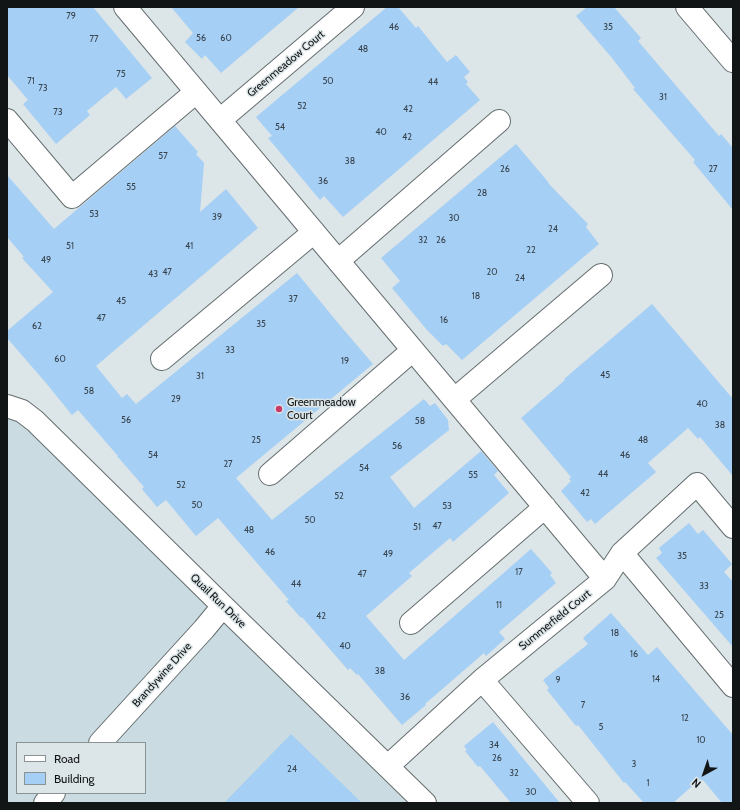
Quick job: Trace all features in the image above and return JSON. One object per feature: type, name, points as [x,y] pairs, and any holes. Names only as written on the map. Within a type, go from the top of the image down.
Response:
[{"type":"street","points":[[125,7],[605,579]]},
{"type":"street","name":"Greenmeadow Court","points":[[220,120],[353,7]]},
{"type":"street","points":[[687,7],[733,61]]},
{"type":"street","points":[[7,120],[72,197],[196,92]]},
{"type":"street","points":[[338,261],[499,121]]},
{"type":"street","points":[[162,360],[314,232]]},
{"type":"street","points":[[455,399],[601,275]]},
{"type":"street","points":[[270,474],[412,350]]},
{"type":"street","name":"Quail Run Drive","points":[[7,406],[22,411],[35,421],[425,803]]},
{"type":"street","name":"Summerfield Court","points":[[388,766],[482,680],[605,579],[622,553],[696,484],[733,527]]},
{"type":"street","points":[[411,623],[545,507]]},
{"type":"street","points":[[622,553],[733,686]]},
{"type":"street","name":"Brandywine Drive","points":[[101,742],[204,629],[223,606]]},
{"type":"street","points":[[482,680],[588,803]]},
{"type":"street","points":[[45,803],[53,794]]},
{"type":"shaded area","points":[[7,406],[425,803],[7,803]]},
{"type":"building","points":[[7,7],[93,7],[152,78],[126,99],[116,87],[87,111],[90,115],[56,144],[23,104],[28,100],[7,75]]},
{"type":"building","points":[[171,7],[299,7],[221,73],[205,55],[202,59],[185,42],[193,33]]},
{"type":"building","points":[[387,7],[398,7],[416,28],[418,26],[447,62],[456,55],[470,72],[464,77],[468,82],[466,84],[480,100],[343,217],[324,196],[320,200],[268,138],[272,136],[256,117]]},
{"type":"building","points":[[587,7],[614,7],[641,38],[638,41],[719,136],[721,134],[733,148],[733,210],[693,162],[695,160],[633,89],[635,88],[612,58],[576,16]]},
{"type":"building","points":[[175,126],[198,152],[196,154],[204,163],[200,212],[226,189],[258,228],[96,366],[122,398],[127,394],[136,404],[297,273],[373,364],[236,478],[272,520],[424,399],[430,406],[435,403],[448,420],[449,430],[390,477],[414,508],[481,451],[498,471],[494,475],[509,493],[453,542],[450,538],[409,573],[412,576],[366,616],[404,660],[531,549],[552,573],[550,575],[556,583],[499,632],[505,639],[486,656],[484,653],[402,725],[358,674],[357,675],[350,668],[348,670],[302,617],[301,618],[286,601],[289,600],[218,518],[196,536],[166,500],[157,507],[142,489],[144,487],[78,410],[72,415],[7,338],[7,331],[53,292],[22,258],[24,257],[7,237],[7,175],[54,229]]},
{"type":"building","points":[[516,144],[548,183],[588,224],[586,227],[599,244],[462,360],[446,344],[443,346],[427,330],[392,288],[400,281],[381,258]]},
{"type":"building","points":[[652,304],[733,399],[733,476],[700,437],[698,439],[688,428],[648,463],[656,472],[595,524],[591,519],[587,522],[561,491],[571,481],[569,479],[571,477],[521,418]]},
{"type":"building","points":[[689,523],[698,534],[703,530],[732,564],[724,572],[733,582],[733,647],[656,558],[662,553],[659,548]]},
{"type":"building","points":[[611,613],[648,655],[657,647],[733,735],[733,803],[722,803],[703,780],[702,781],[700,779],[673,803],[644,803],[625,782],[624,783],[578,725],[576,726],[547,690],[549,688],[543,680],[588,644],[583,638]]},
{"type":"building","points":[[493,722],[560,803],[511,803],[480,766],[478,767],[465,751],[467,750],[464,746]]},
{"type":"building","points":[[291,734],[362,803],[224,803]]},
{"type":"place","name":"Greenmeadow Court","points":[[279,409]]}]
